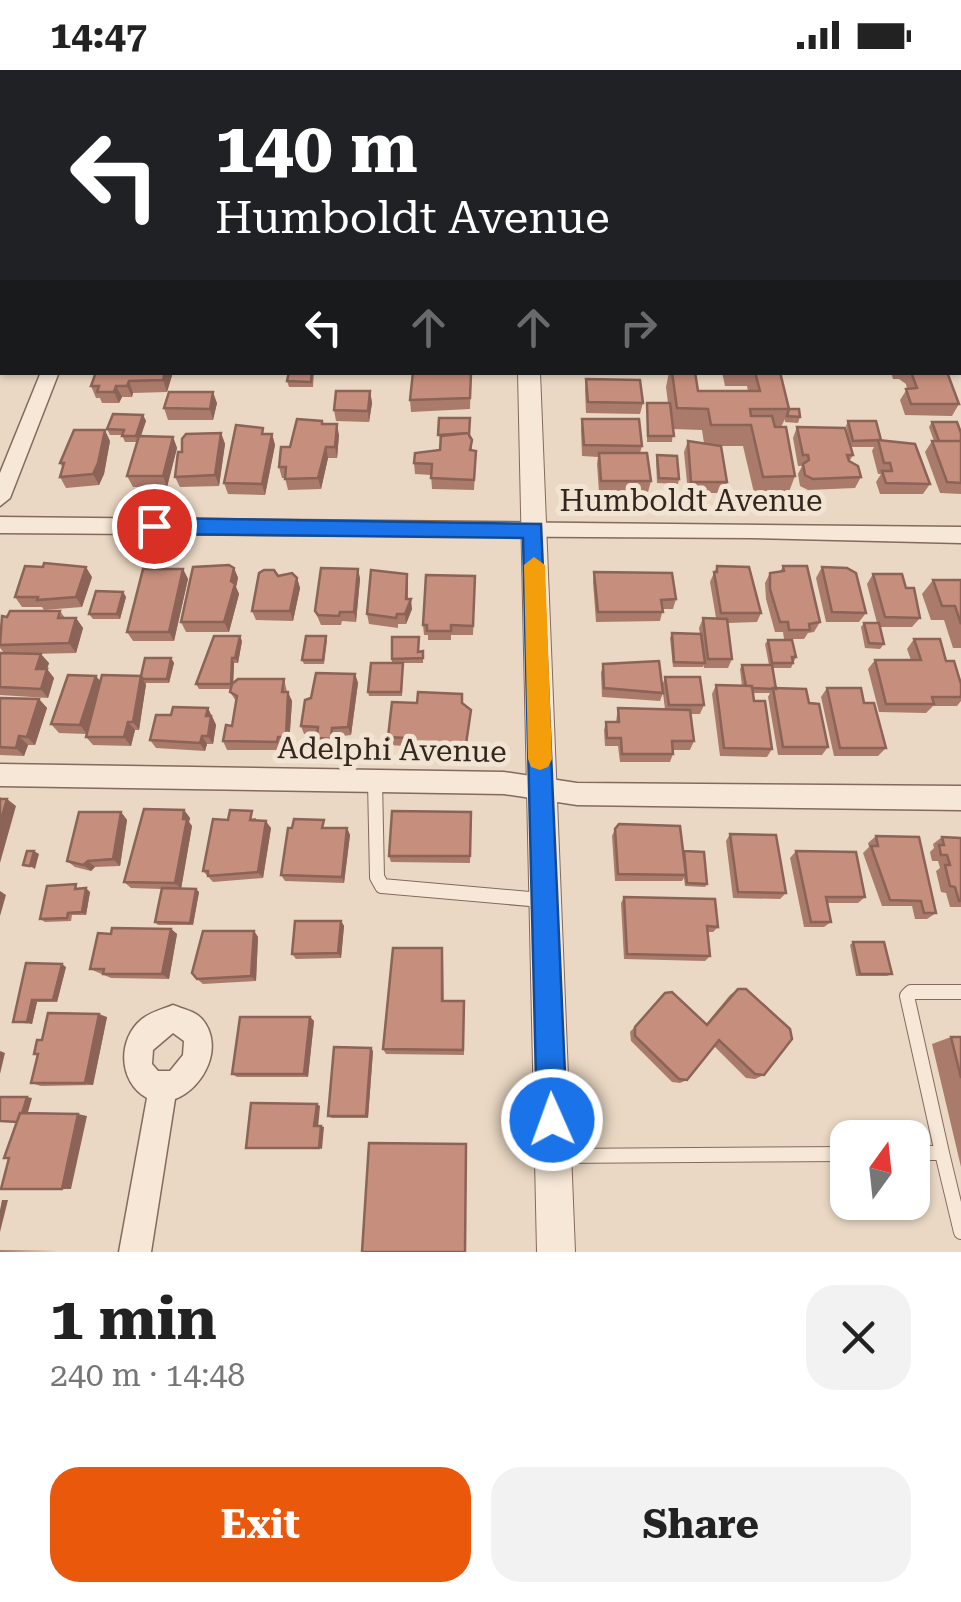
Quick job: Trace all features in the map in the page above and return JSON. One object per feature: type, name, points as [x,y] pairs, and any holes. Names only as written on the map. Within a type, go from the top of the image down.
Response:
[{"type":"street","points":[[0,498],[49,375]]},
{"type":"street","points":[[529,375],[556,1252]]},
{"type":"street","name":"Humboldt Avenue","points":[[0,524],[961,535]]},
{"type":"street","name":"Adelphi Avenue","points":[[0,775],[504,783],[577,794],[961,798]]},
{"type":"street","points":[[135,1252],[163,1088]]},
{"type":"lane","points":[[375,781],[377,877],[382,886],[544,900]]},
{"type":"lane","points":[[961,992],[911,992],[907,996],[961,1232]]},
{"type":"lane","points":[[930,1153],[942,1153]]},
{"type":"lane","points":[[553,1156],[830,1154]]},
{"type":"building","points":[[95,375],[164,375],[163,380],[129,381],[127,386],[116,386],[114,392],[97,392],[99,386],[91,386]]},
{"type":"building","points":[[288,375],[312,375],[311,382],[287,381]]},
{"type":"building","points":[[413,375],[471,375],[470,398],[410,400]]},
{"type":"building","points":[[672,375],[695,375],[698,391],[760,391],[756,375],[781,375],[789,409],[750,409],[751,416],[772,416],[775,427],[786,427],[795,476],[763,477],[751,425],[711,425],[708,409],[677,408]]},
{"type":"building","points":[[912,375],[948,375],[959,404],[911,404],[906,389],[917,388]]},
{"type":"building","points":[[586,379],[640,380],[643,403],[588,402]]},
{"type":"building","points":[[336,391],[370,391],[368,411],[334,410]]},
{"type":"building","points":[[169,392],[213,392],[210,409],[164,408]]},
{"type":"building","points":[[647,403],[670,403],[674,436],[648,436]]},
{"type":"building","points":[[789,409],[799,409],[800,417],[787,416]]},
{"type":"building","points":[[113,414],[143,415],[136,436],[122,436],[124,430],[107,429]]},
{"type":"building","points":[[439,418],[470,418],[469,435],[438,435]]},
{"type":"building","points":[[297,419],[337,424],[335,447],[326,447],[318,478],[285,479],[286,467],[279,467],[281,447],[290,447]]},
{"type":"building","points":[[582,419],[639,419],[642,446],[584,445]]},
{"type":"building","points":[[848,421],[876,421],[881,440],[853,441]]},
{"type":"building","points":[[932,422],[957,422],[961,441],[939,441]]},
{"type":"building","points":[[236,425],[263,428],[262,434],[272,434],[262,484],[224,483]]},
{"type":"building","points":[[797,427],[845,428],[853,455],[847,455],[858,466],[861,477],[813,479],[805,475],[803,464],[809,460],[808,455],[803,455]]},
{"type":"building","points":[[74,430],[105,430],[98,463],[93,474],[60,477],[64,463],[60,463]]},
{"type":"building","points":[[221,433],[215,475],[175,477],[178,452],[182,452],[186,434]]},
{"type":"building","points":[[468,433],[472,440],[470,450],[476,451],[474,480],[431,478],[432,464],[414,463],[415,453],[440,450],[441,436]]},
{"type":"building","points":[[139,436],[173,437],[163,476],[127,476]]},
{"type":"building","points":[[878,440],[915,444],[930,484],[886,483],[882,471],[892,471],[890,463],[884,463]]},
{"type":"building","points":[[688,441],[721,446],[727,482],[691,482]]},
{"type":"building","points":[[932,441],[961,441],[961,483],[947,482]]},
{"type":"building","points":[[599,453],[647,453],[651,481],[601,481]]},
{"type":"building","points":[[657,455],[677,456],[679,479],[659,478]]},
{"type":"building","points":[[44,563],[86,567],[76,597],[15,597],[25,566],[43,567]]},
{"type":"building","points":[[717,566],[749,567],[761,613],[721,613],[714,572]]},
{"type":"building","points":[[783,566],[807,566],[820,622],[809,624],[810,630],[789,630],[788,622],[780,622],[770,589],[770,573],[784,571]]},
{"type":"building","points":[[193,567],[234,568],[231,581],[235,584],[224,622],[181,622]]},
{"type":"building","points":[[822,567],[847,568],[856,573],[866,613],[832,612]]},
{"type":"building","points":[[321,568],[358,569],[354,612],[340,612],[339,616],[318,615],[315,611]]},
{"type":"building","points":[[143,569],[183,569],[169,632],[127,632]]},
{"type":"building","points":[[274,570],[278,576],[292,573],[297,578],[290,611],[252,611],[259,573]]},
{"type":"building","points":[[371,570],[407,574],[406,599],[411,599],[405,614],[397,614],[396,618],[367,614]]},
{"type":"building","points":[[594,572],[672,573],[676,599],[661,600],[663,612],[598,612]]},
{"type":"building","points":[[873,574],[902,574],[906,588],[914,588],[920,618],[885,617]]},
{"type":"building","points":[[426,575],[475,576],[473,626],[451,625],[451,631],[427,631],[427,625],[423,625]]},
{"type":"building","points":[[933,580],[961,580],[961,624],[955,606],[942,606]]},
{"type":"building","points":[[96,591],[123,592],[117,614],[89,614]]},
{"type":"building","points":[[10,611],[60,611],[58,618],[76,618],[69,643],[0,645],[2,616],[7,617]]},
{"type":"building","points":[[703,618],[727,619],[732,659],[708,659]]},
{"type":"building","points":[[864,623],[879,623],[884,644],[869,643]]},
{"type":"building","points":[[672,633],[701,634],[705,663],[674,662]]},
{"type":"building","points":[[214,636],[240,636],[232,658],[231,684],[196,684]]},
{"type":"building","points":[[306,636],[326,636],[323,660],[302,660]]},
{"type":"building","points":[[392,637],[419,637],[418,652],[423,651],[423,658],[392,659]]},
{"type":"building","points":[[914,639],[940,639],[946,661],[954,661],[961,697],[932,697],[934,704],[886,704],[875,660],[921,660]]},
{"type":"building","points":[[768,640],[792,640],[796,657],[792,657],[793,663],[772,663]]},
{"type":"building","points":[[0,653],[41,654],[36,669],[47,669],[41,689],[0,687]]},
{"type":"building","points":[[145,658],[171,658],[167,679],[143,679]]},
{"type":"building","points":[[659,661],[663,693],[604,688],[603,664]]},
{"type":"building","points":[[371,663],[403,663],[401,692],[368,692]]},
{"type":"building","points":[[742,665],[772,665],[776,689],[746,686]]},
{"type":"building","points":[[316,673],[355,674],[348,727],[332,728],[331,739],[317,738],[318,727],[301,726],[305,700],[311,698]]},
{"type":"building","points":[[68,675],[96,676],[80,725],[51,724]]},
{"type":"building","points":[[102,675],[141,676],[133,722],[128,722],[124,737],[86,737]]},
{"type":"building","points":[[665,677],[700,677],[704,705],[669,705]]},
{"type":"building","points":[[238,679],[284,679],[282,692],[288,692],[286,737],[278,737],[277,742],[223,741],[226,725],[232,726],[237,696],[230,692]]},
{"type":"building","points":[[716,685],[752,686],[754,701],[765,701],[772,749],[724,748]]},
{"type":"building","points":[[773,688],[806,689],[809,703],[819,704],[828,747],[783,747]]},
{"type":"building","points":[[827,688],[861,688],[864,703],[874,703],[886,748],[840,748]]},
{"type":"building","points":[[418,692],[462,694],[462,703],[471,710],[466,744],[432,743],[426,751],[410,752],[404,746],[405,738],[388,737],[392,702],[417,703]]},
{"type":"building","points":[[0,698],[39,699],[27,737],[19,736],[16,748],[0,747]]},
{"type":"building","points":[[173,707],[208,708],[208,736],[202,736],[200,743],[150,740],[156,715],[171,715]]},
{"type":"building","points":[[618,708],[690,710],[694,741],[672,741],[673,754],[622,754],[621,738],[607,738],[606,722],[619,722]]},
{"type":"building","points":[[0,799],[7,799],[0,823]]},
{"type":"building","points":[[144,809],[184,810],[183,819],[187,819],[175,883],[124,882]]},
{"type":"building","points":[[230,810],[252,811],[250,820],[266,821],[258,872],[208,876],[208,871],[203,871],[213,819],[228,820]]},
{"type":"building","points":[[392,811],[471,812],[470,856],[389,856]]},
{"type":"building","points":[[79,812],[121,812],[113,859],[83,865],[67,861]]},
{"type":"building","points":[[294,819],[324,820],[322,828],[347,828],[342,877],[281,875],[288,828],[292,828]]},
{"type":"building","points":[[619,824],[680,826],[686,875],[618,874],[615,829]]},
{"type":"building","points":[[730,834],[776,835],[786,893],[738,892]]},
{"type":"building","points":[[876,836],[919,837],[936,913],[924,913],[921,901],[890,900],[871,846],[878,846]]},
{"type":"building","points":[[942,837],[961,838],[961,901],[955,887],[950,886],[945,865],[950,865],[947,855],[941,855],[939,845],[944,845]]},
{"type":"building","points":[[27,851],[34,851],[30,866],[23,865]]},
{"type":"building","points":[[684,851],[704,852],[707,884],[687,883]]},
{"type":"building","points":[[796,851],[856,852],[865,897],[826,897],[831,922],[811,922]]},
{"type":"building","points":[[76,884],[75,889],[86,888],[82,912],[68,913],[67,918],[40,919],[47,886]]},
{"type":"building","points":[[162,888],[196,889],[190,923],[155,922]]},
{"type":"building","points":[[624,897],[715,899],[718,927],[707,926],[710,956],[627,954]]},
{"type":"building","points":[[295,921],[341,921],[338,953],[292,954]]},
{"type":"building","points":[[112,928],[171,929],[162,974],[103,974],[104,969],[90,969],[98,933],[111,934]]},
{"type":"building","points":[[203,931],[254,931],[251,976],[197,979],[192,973]]},
{"type":"building","points":[[853,942],[884,942],[892,974],[860,974]]},
{"type":"building","points":[[393,948],[442,948],[442,1001],[464,1001],[463,1050],[383,1049]]},
{"type":"building","points":[[26,963],[62,964],[53,1000],[32,1000],[27,1022],[13,1022]]},
{"type":"building","points":[[738,989],[746,989],[790,1029],[792,1039],[764,1075],[755,1074],[719,1040],[687,1080],[679,1079],[635,1036],[635,1027],[665,993],[672,992],[707,1025]]},
{"type":"building","points":[[48,1013],[99,1014],[85,1083],[31,1083],[37,1040],[42,1040]]},
{"type":"building","points":[[240,1017],[310,1017],[304,1074],[232,1074]]},
{"type":"building","points":[[951,1037],[961,1037],[961,1078]]},
{"type":"building","points":[[334,1047],[371,1048],[366,1116],[328,1116]]},
{"type":"building","points":[[0,1097],[27,1097],[17,1122],[0,1121]]},
{"type":"building","points":[[251,1103],[317,1104],[314,1126],[321,1126],[319,1148],[246,1148]]},
{"type":"building","points":[[20,1113],[78,1114],[62,1189],[1,1189],[9,1158],[4,1158]]},
{"type":"building","points":[[369,1143],[466,1144],[465,1252],[362,1252]]},
{"type":"slow traffic","points":[[534,565],[540,759]]},
{"type":"route","points":[[154,526],[533,530],[552,1120]]}]
